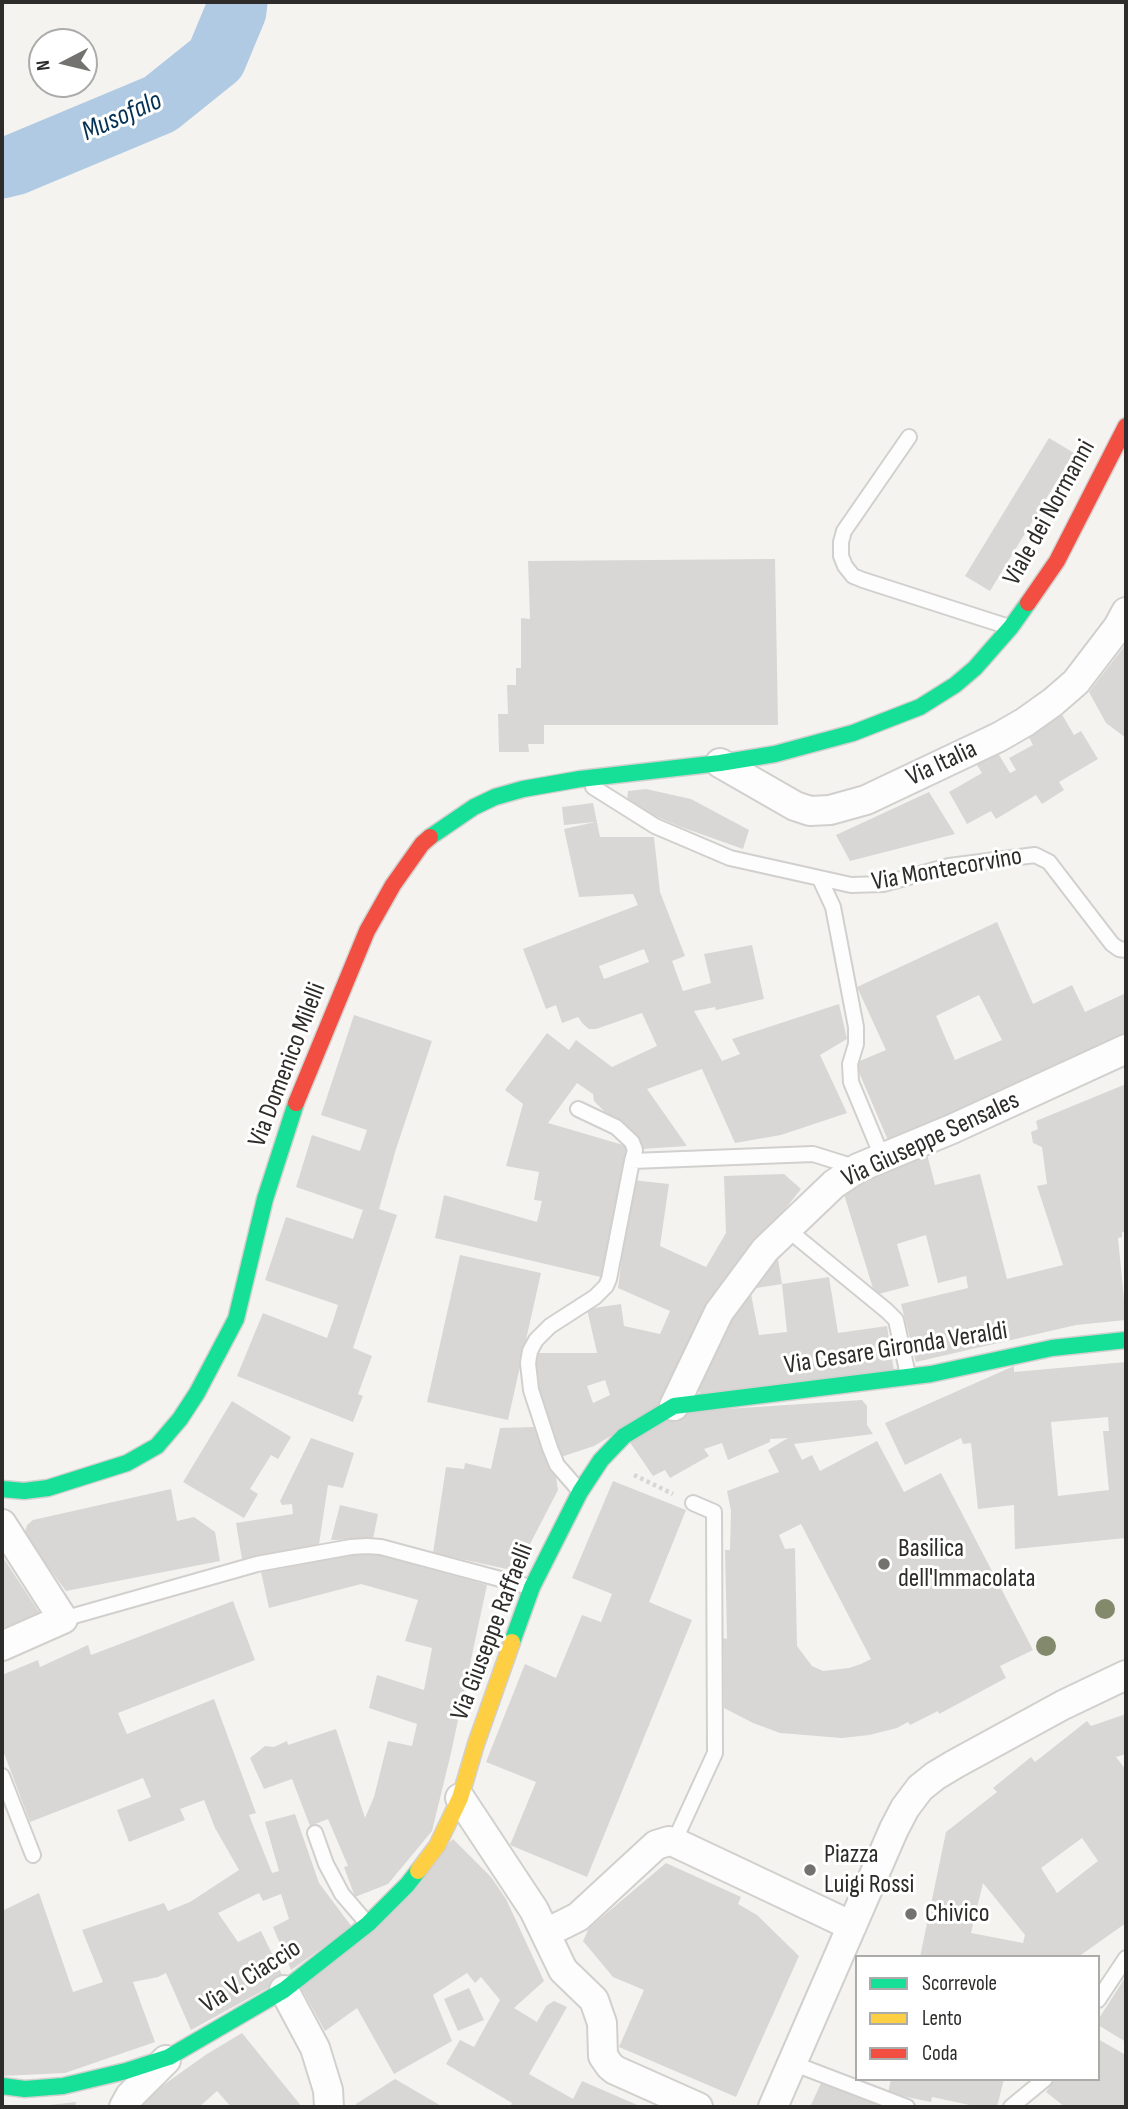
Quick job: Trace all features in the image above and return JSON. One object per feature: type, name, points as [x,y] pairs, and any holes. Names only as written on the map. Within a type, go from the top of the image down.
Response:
[{"type":"street","name":"Viale dei Normanni","points":[[720,763],[775,754],[828,741],[920,707],[955,685],[975,668],[1011,627],[1057,561],[1126,426]]},
{"type":"street","name":"Via Italia","points":[[720,763],[795,807],[810,811],[830,810],[866,800],[999,737],[1053,702],[1076,682],[1118,627],[1126,612]]},
{"type":"street","name":"Via Domenico Milelli","points":[[2,1489],[48,1488],[127,1463],[157,1446],[180,1419],[236,1319],[265,1199],[286,1130],[367,931],[393,885],[422,844],[474,807],[495,797],[523,789],[580,779],[720,763]]},
{"type":"street","name":"Via Giuseppe Sensales","points":[[674,1406],[719,1312],[765,1250],[834,1184],[870,1163],[1126,1049]]},
{"type":"street","name":"Via Cesare Gironda Veraldi","points":[[674,1406],[931,1374],[1052,1348],[1126,1340]]},
{"type":"street","name":"Via Giuseppe Raffaelli","points":[[460,1798],[476,1744],[532,1587],[580,1492],[601,1460],[624,1436],[674,1406]]},
{"type":"street","points":[[2,1524],[63,1619],[2,1646]]},
{"type":"street","points":[[773,2107],[894,1829],[920,1788],[935,1776],[1051,1712],[1126,1675]]},
{"type":"street","points":[[460,1798],[534,1910],[563,1970],[594,2000],[602,2023],[603,2056],[610,2066],[698,2107]]},
{"type":"street","name":"Via V. Ciaccio","points":[[2,2086],[25,2089],[63,2086],[126,2071],[169,2057],[284,1990],[368,1924],[408,1885],[437,1846],[460,1798]]},
{"type":"street","points":[[547,1933],[578,1917],[662,1842],[674,1842],[852,1926]]},
{"type":"street","points":[[284,1990],[315,2049],[328,2090],[328,2107]]},
{"type":"street","points":[[124,2107],[130,2096],[169,2057]]},
{"type":"lane","points":[[909,437],[844,531],[841,556],[845,566],[853,576],[863,580],[1011,627]]},
{"type":"lane","name":"Via Montecorvino","points":[[580,779],[655,826],[730,858],[851,886],[883,884],[949,866],[1035,855],[1049,862],[1112,944],[1126,950]]},
{"type":"lane","points":[[632,1161],[813,1154],[870,1163],[851,1082],[850,1064],[856,1044],[856,1027],[833,907],[820,879]]},
{"type":"lane","points":[[578,1109],[616,1127],[632,1142],[635,1150],[606,1286],[595,1297],[550,1326],[536,1340],[528,1363],[531,1390],[550,1448],[558,1465],[580,1492]]},
{"type":"lane","points":[[787,1229],[896,1320],[908,1377]]},
{"type":"lane","points":[[674,1842],[715,1753],[714,1512],[693,1503]]},
{"type":"lane","points":[[63,1619],[257,1564],[351,1547],[381,1548],[532,1587]]},
{"type":"lane","points":[[2,1776],[33,1855]]},
{"type":"lane","points":[[315,1833],[326,1864],[342,1894],[368,1924]]},
{"type":"lane","points":[[1100,1997],[1126,1958]]},
{"type":"lane","points":[[792,2063],[907,2107]]},
{"type":"lane","points":[[1011,2107],[1043,2081]]},
{"type":"path","points":[[601,1460],[693,1503]]},
{"type":"building","points":[[1049,438],[1074,453],[990,591],[965,576]]},
{"type":"building","points":[[775,559],[778,725],[544,725],[544,744],[528,744],[529,752],[499,752],[498,714],[508,714],[507,685],[516,685],[516,668],[521,668],[521,618],[530,619],[528,561]]},
{"type":"building","points":[[1126,644],[1126,738],[1106,723],[1089,692]]},
{"type":"building","points":[[1060,711],[1074,735],[1081,731],[1098,759],[1059,782],[1064,790],[1042,804],[1036,795],[996,819],[991,811],[967,824],[949,792],[982,773],[975,762],[996,750],[1010,773],[1016,770],[1009,758],[1033,745],[1026,732]]},
{"type":"building","points":[[646,789],[691,799],[749,830],[743,849],[681,827],[627,801],[628,791]]},
{"type":"building","points":[[929,792],[955,834],[850,861],[836,835]]},
{"type":"building","points":[[593,803],[600,837],[654,837],[660,892],[685,956],[672,961],[683,991],[711,983],[704,954],[752,945],[764,999],[716,1010],[715,1007],[694,1011],[722,1061],[740,1054],[732,1039],[839,1004],[847,1039],[820,1055],[847,1113],[781,1135],[735,1143],[702,1069],[647,1089],[687,1146],[642,1149],[594,1101],[593,1094],[577,1083],[548,1123],[630,1147],[605,1278],[435,1238],[444,1195],[537,1222],[542,1201],[534,1200],[539,1172],[506,1166],[523,1104],[505,1090],[547,1033],[569,1050],[576,1040],[612,1067],[657,1046],[642,1013],[589,1029],[578,1017],[562,1023],[556,1005],[546,1009],[523,949],[638,905],[633,894],[579,897],[564,829],[595,822],[564,825],[562,807]],"holes":[[[644,949],[649,962],[604,979],[599,966]]]},
{"type":"building","points":[[997,922],[1033,1004],[1072,985],[1085,1012],[1126,993],[1126,1042],[890,1145],[855,1063],[886,1050],[857,987]],"holes":[[[979,995],[1002,1040],[955,1060],[936,1016]]]},
{"type":"building","points":[[354,1015],[432,1041],[379,1209],[397,1215],[353,1348],[372,1356],[358,1394],[363,1396],[353,1422],[237,1376],[263,1313],[327,1338],[333,1321],[338,1305],[265,1280],[286,1217],[353,1239],[363,1210],[296,1187],[312,1135],[360,1151],[367,1130],[321,1115]]},
{"type":"building","points":[[1126,1084],[1126,1232],[1122,1232],[1122,1237],[1118,1238],[1126,1320],[1076,1325],[916,1362],[901,1304],[968,1288],[966,1276],[938,1283],[926,1235],[897,1244],[909,1286],[875,1295],[843,1191],[926,1150],[935,1185],[980,1174],[1007,1279],[1063,1265],[1037,1186],[1047,1184],[1042,1147],[1033,1143],[1031,1132],[1038,1129],[1036,1121]]},
{"type":"building","points":[[784,1174],[801,1189],[767,1232],[673,1399],[594,1446],[558,1458],[535,1390],[533,1353],[597,1353],[587,1309],[621,1304],[624,1326],[660,1334],[670,1311],[618,1288],[632,1180],[669,1184],[660,1246],[706,1267],[726,1233],[724,1176]],"holes":[[[605,1380],[610,1395],[593,1403],[587,1386]]]},
{"type":"building","points":[[777,1253],[782,1284],[829,1277],[838,1333],[887,1326],[894,1371],[701,1396],[693,1376],[719,1321]],"holes":[[[782,1284],[787,1332],[759,1335],[750,1289]]]},
{"type":"building","points":[[460,1255],[541,1273],[508,1420],[427,1402]]},
{"type":"building","points":[[1126,1362],[1126,1538],[1015,1549],[1014,1505],[978,1509],[971,1443],[963,1444],[961,1438],[905,1465],[885,1423],[1014,1366],[1014,1372]],"holes":[[[1108,1417],[1109,1431],[1103,1431],[1109,1490],[1058,1496],[1051,1422]]]},
{"type":"building","points":[[862,1400],[867,1406],[867,1425],[873,1434],[794,1444],[802,1460],[812,1455],[820,1471],[877,1441],[904,1492],[941,1473],[1033,1650],[1000,1666],[1006,1678],[939,1714],[938,1711],[910,1725],[908,1722],[897,1728],[869,1735],[842,1738],[780,1733],[724,1708],[723,1638],[727,1639],[725,1550],[730,1550],[731,1511],[727,1491],[779,1472],[768,1450],[788,1438],[770,1439],[770,1442],[728,1460],[722,1443],[704,1449],[709,1456],[670,1478],[665,1470],[653,1476],[629,1441],[681,1412]],"holes":[[[801,1524],[871,1659],[849,1668],[823,1671],[812,1666],[797,1646],[795,1548],[785,1549],[779,1535]]]},
{"type":"building","points":[[232,1401],[291,1437],[278,1459],[271,1455],[250,1489],[258,1494],[244,1518],[183,1482]]},
{"type":"building","points":[[534,1427],[555,1470],[558,1490],[516,1571],[433,1553],[446,1467],[464,1469],[465,1463],[491,1469],[500,1428]]},
{"type":"building","points":[[311,1438],[354,1453],[343,1488],[328,1485],[319,1544],[242,1559],[236,1523],[293,1514],[292,1504],[282,1505],[280,1501]]},
{"type":"building","points":[[613,1481],[686,1510],[649,1602],[692,1620],[587,1877],[510,1845],[536,1782],[486,1762],[525,1664],[556,1678],[582,1615],[601,1622],[612,1594],[572,1578]]},
{"type":"building","points":[[171,1489],[177,1521],[194,1517],[215,1532],[220,1561],[66,1591],[27,1539],[27,1525],[33,1520]]},
{"type":"building","points":[[340,1505],[378,1514],[373,1539],[331,1540]]},
{"type":"building","points":[[368,1552],[487,1585],[432,1831],[388,1884],[355,1897],[344,1867],[348,1866],[328,1819],[310,1826],[292,1779],[264,1789],[250,1758],[265,1746],[274,1747],[287,1741],[288,1745],[336,1729],[365,1818],[374,1797],[388,1741],[412,1746],[417,1724],[369,1708],[377,1675],[424,1690],[432,1648],[405,1641],[418,1600],[361,1584],[269,1608],[261,1572]]},
{"type":"building","points":[[2,1556],[41,1615],[2,1633]]},
{"type":"building","points":[[233,1601],[255,1660],[118,1713],[127,1734],[214,1699],[256,1813],[249,1815],[272,1873],[279,1871],[265,1822],[295,1814],[319,1883],[352,1927],[291,1970],[273,1927],[289,1919],[281,1894],[263,1901],[259,1893],[218,1913],[238,1942],[261,1931],[284,1979],[191,2030],[166,1973],[133,1982],[155,2042],[65,2073],[2,2076],[2,1911],[39,1893],[73,1992],[103,1982],[82,1930],[164,1903],[168,1911],[190,1902],[239,1870],[215,1828],[204,1800],[180,1809],[185,1820],[129,1842],[117,1810],[151,1797],[143,1778],[30,1822],[2,1748],[2,1675],[38,1660],[40,1667],[88,1645],[91,1655]]},
{"type":"building","points":[[1126,1714],[1126,1754],[1116,1757],[1126,1770],[1126,1923],[1081,1955],[920,1955],[946,1832],[997,1792],[993,1788],[1031,1757],[1035,1762],[1087,1721],[1091,1726]],"holes":[[[1082,1838],[1098,1861],[1057,1893],[1041,1868]],[[983,1883],[1025,1935],[1023,1943],[971,1933]]]},
{"type":"building","points":[[453,1839],[491,1877],[506,1899],[544,1981],[514,2008],[537,2022],[546,2006],[554,2001],[567,2007],[529,2074],[573,2099],[582,2081],[642,2107],[510,2107],[512,2103],[446,2064],[460,2040],[474,2047],[500,2000],[481,1977],[475,1983],[467,1973],[433,1995],[452,2041],[394,2074],[357,2008],[325,2031],[301,1988]]},
{"type":"building","points":[[666,1863],[741,1897],[738,1904],[757,1915],[799,1956],[736,2097],[619,2047],[644,1990],[613,1977],[583,1941],[589,1928]]},
{"type":"building","points":[[1126,1976],[1126,2042],[1100,2026],[1100,2017]]},
{"type":"building","points":[[469,1988],[484,2020],[458,2031],[444,1999]]},
{"type":"building","points":[[242,2033],[302,2107],[231,2107],[217,2091],[199,2107],[135,2107],[207,2054]]},
{"type":"building","points":[[1100,2040],[1124,2054],[1126,2049],[1126,2107],[1065,2107],[1046,2092],[1054,2081],[1100,2081]]},
{"type":"building","points":[[395,2079],[443,2107],[354,2107]]},
{"type":"building","points":[[822,2081],[885,2107],[810,2107]]},
{"type":"building","points":[[891,2081],[1004,2081],[997,2107],[979,2107],[932,2097],[931,2102],[888,2093]]},
{"type":"building","points":[[76,2102],[75,2107],[32,2107]]},
{"type":"waterway","name":"Musofalo","points":[[2,168],[160,104],[216,59],[236,11],[237,2]]},
{"type":"traffic: fast","points":[[430,837],[474,807],[495,797],[523,789],[775,754],[853,733],[920,707],[955,685],[975,668],[1028,603]]},
{"type":"traffic: fast","points":[[2,1489],[24,1491],[48,1488],[127,1463],[157,1446],[180,1419],[197,1393],[236,1319],[265,1199],[296,1103]]},
{"type":"traffic: fast","points":[[512,1642],[532,1587],[580,1492],[601,1460],[624,1436],[674,1406],[931,1374],[1052,1348],[1126,1340]]},
{"type":"traffic: fast","points":[[2,2086],[25,2089],[63,2086],[126,2071],[169,2057],[284,1990],[368,1924],[418,1871]]},
{"type":"traffic: slow","points":[[418,1871],[437,1846],[460,1798],[512,1642]]},
{"type":"traffic: jam","points":[[1028,603],[1057,561],[1126,426]]},
{"type":"traffic: jam","points":[[296,1103],[367,931],[393,885],[430,837]]},
{"type":"place","name":"Basilica dell'Immacolata","points":[[884,1564]]},
{"type":"place","name":"Piazza Luigi Rossi","points":[[810,1870]]},
{"type":"place","name":"Chivico","points":[[911,1914]]}]
